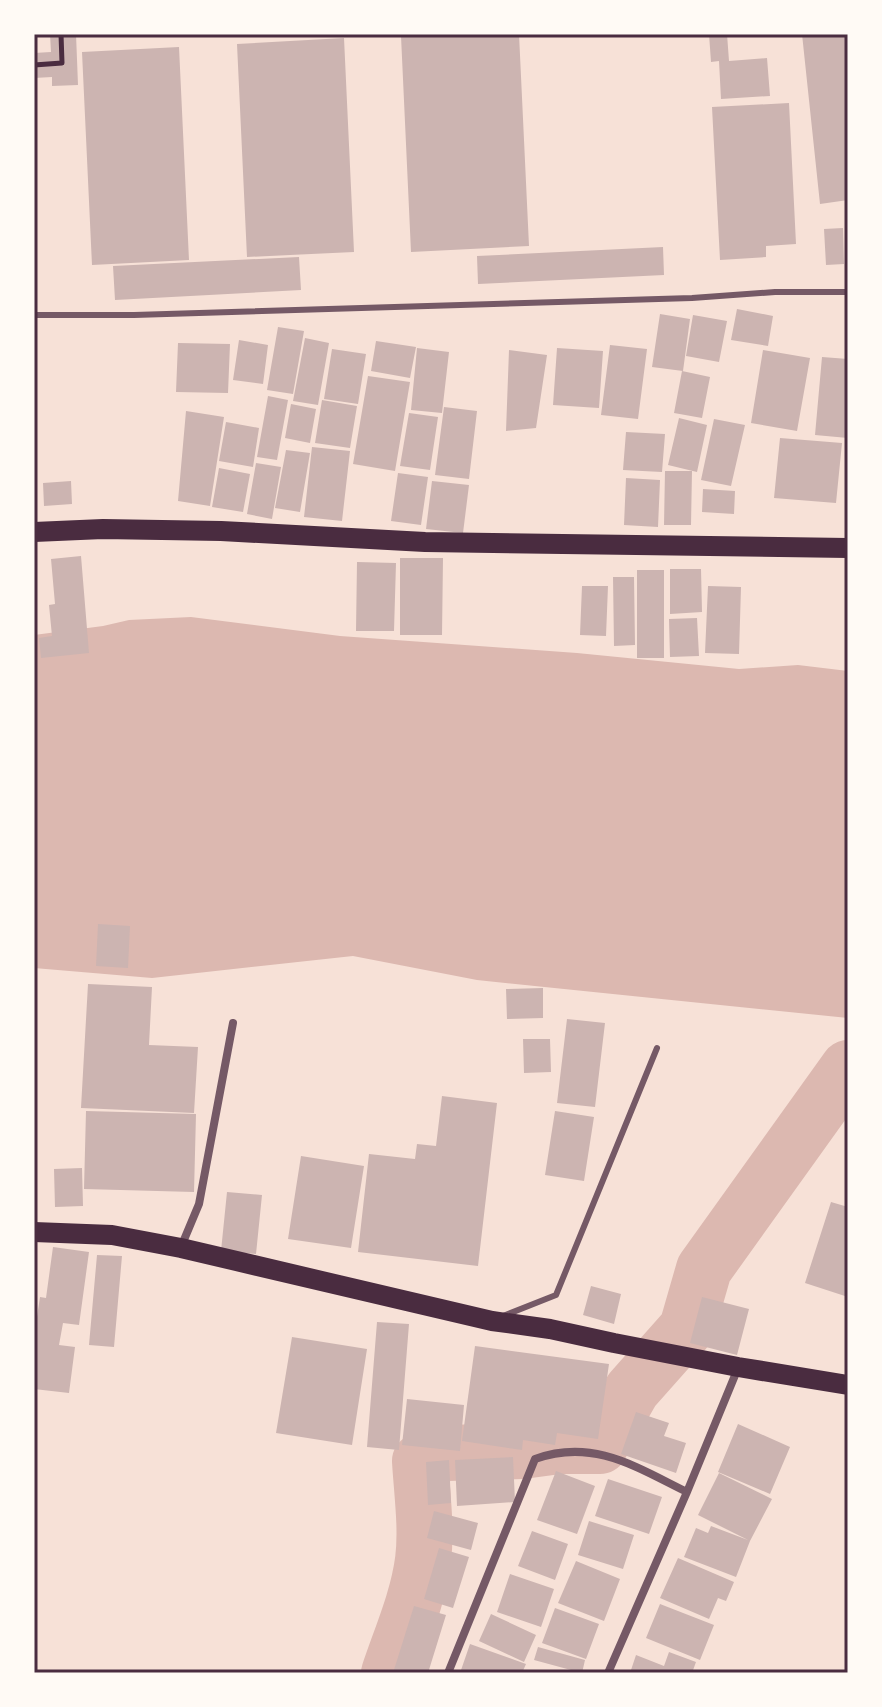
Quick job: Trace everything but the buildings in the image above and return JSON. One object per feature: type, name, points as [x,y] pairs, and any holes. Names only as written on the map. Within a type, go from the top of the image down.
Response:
[{"type":"main road","points":[[34,532],[103,529],[221,531],[425,542],[848,548]]},
{"type":"main road","points":[[34,1232],[112,1235],[181,1248],[492,1321],[848,1385]]},
{"type":"street","points":[[181,1248],[199,1204],[233,1023]]},
{"type":"street","points":[[608,1673],[738,1367]]},
{"type":"street","points":[[448,1673],[535,1459],[572,1452],[615,1457],[687,1492]]},
{"type":"lane","points":[[34,315],[150,315],[775,292],[848,292]]},
{"type":"lane","points":[[492,1321],[556,1295],[657,1048]]},
{"type":"path","points":[[34,65],[62,63],[61,34]]},
{"type":"shaded area","points":[[191,617],[340,636],[577,653],[739,669],[798,665],[848,671],[848,1018],[477,980],[353,956],[152,978],[34,968],[34,635],[129,620]]},
{"type":"waterway","points":[[389,1673],[421,1575],[424,1523],[420,1461],[447,1453],[600,1446],[632,1390],[687,1328],[704,1269],[848,1068]]}]
